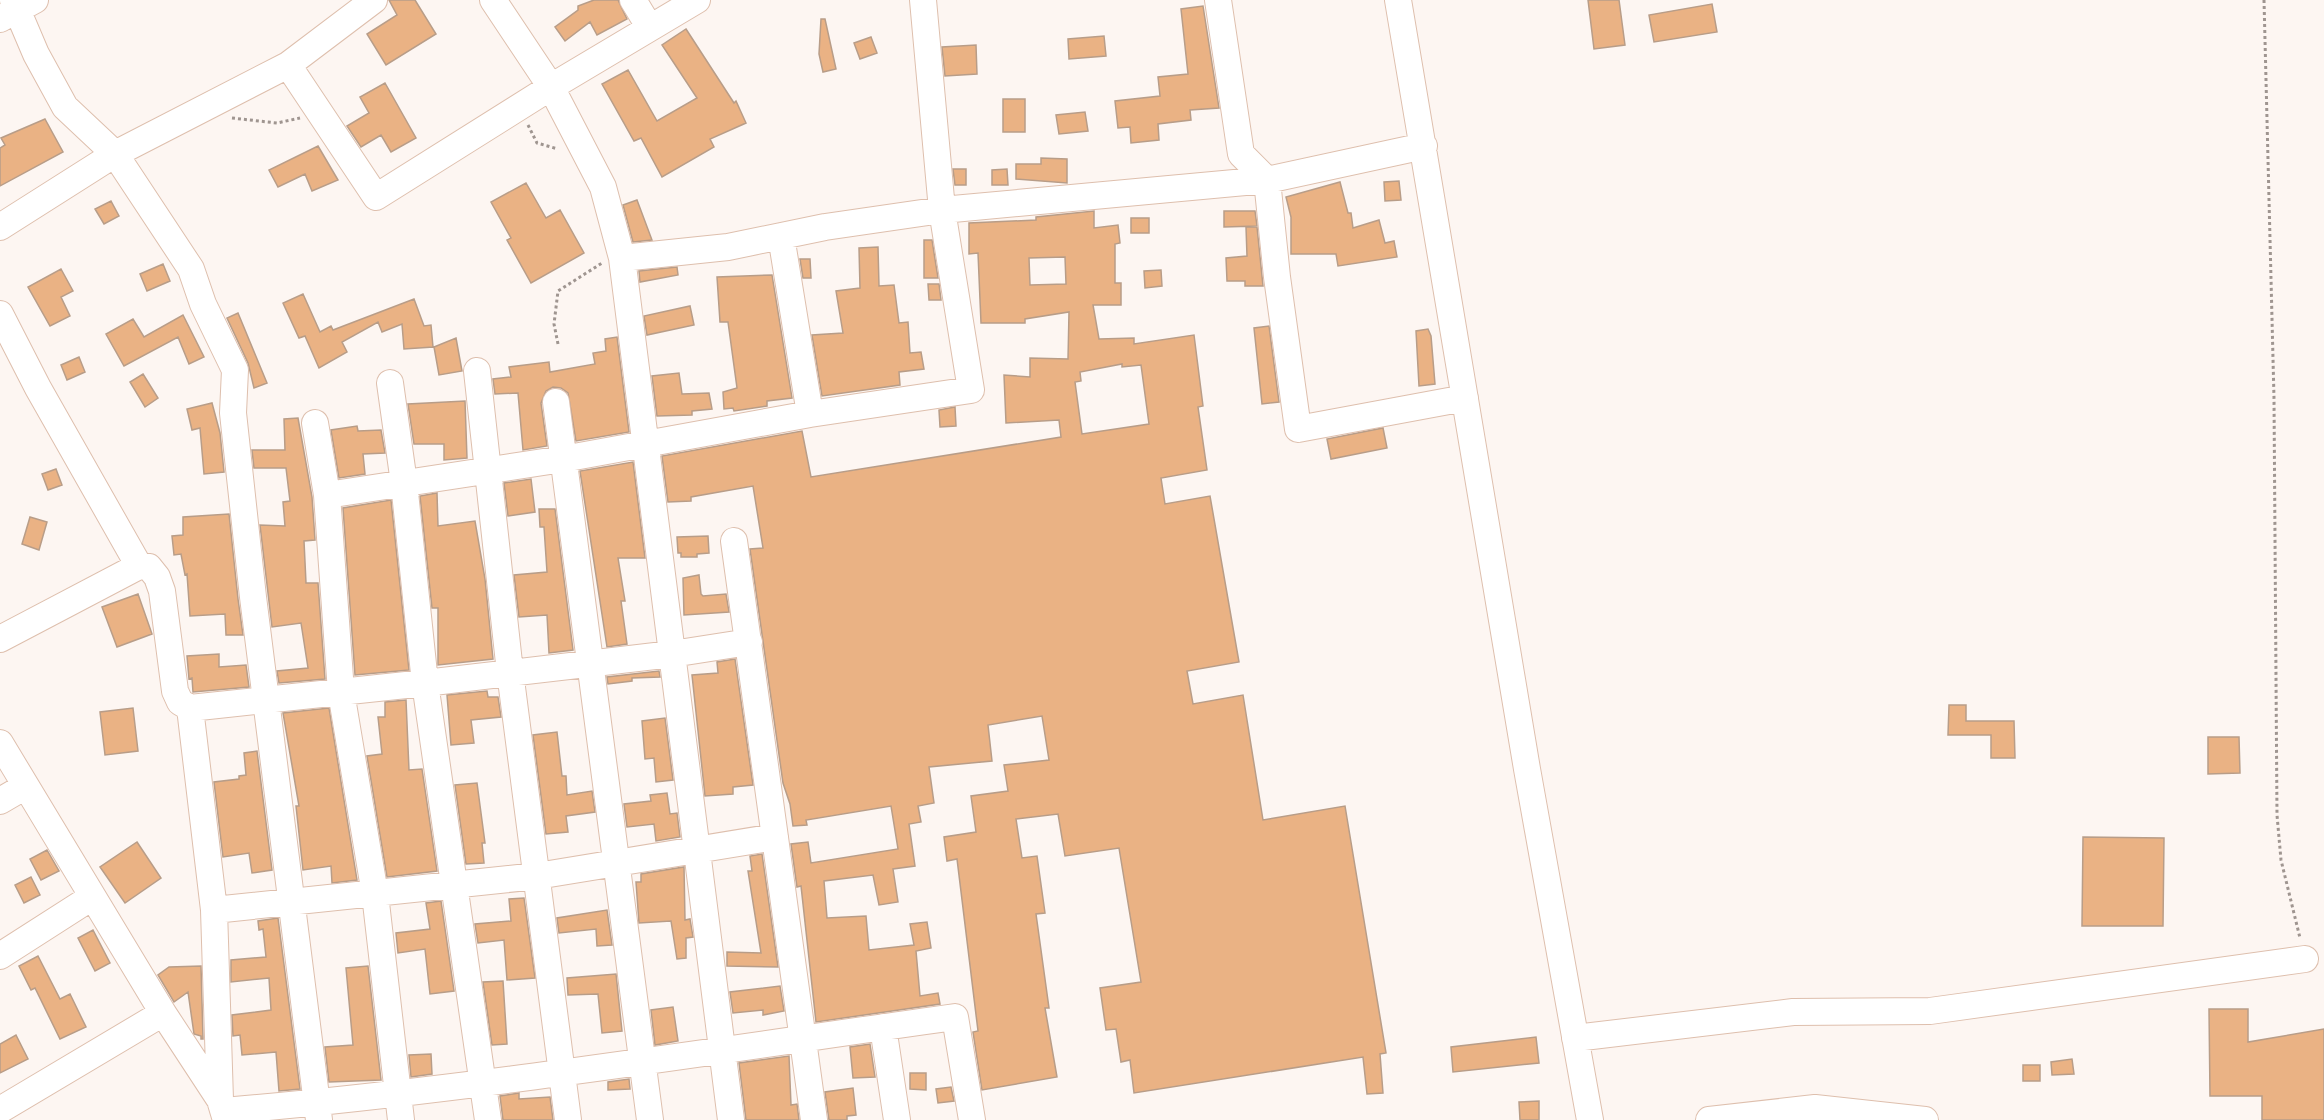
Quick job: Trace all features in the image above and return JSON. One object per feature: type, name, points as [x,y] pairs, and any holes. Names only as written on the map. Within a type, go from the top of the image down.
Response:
[{"type":"street","points":[[0,227],[115,154],[288,65],[374,0]]},
{"type":"street","points":[[493,0],[551,87],[603,187],[621,253],[731,1120]]},
{"type":"street","points":[[633,0],[650,28]]},
{"type":"street","points":[[288,65],[376,197],[518,107],[697,0]]},
{"type":"street","points":[[327,495],[563,459],[810,414],[971,390],[942,210],[923,0]]},
{"type":"street","points":[[1218,0],[1241,154],[1267,180],[1277,277],[1298,429],[1465,398]]},
{"type":"street","points":[[1398,0],[1527,769],[1590,1120]]},
{"type":"street","points":[[16,8],[65,107],[115,154],[191,269],[203,304],[235,370],[233,413],[265,701],[318,1112]]},
{"type":"street","points":[[621,253],[728,247],[781,236],[942,210],[1267,180],[1424,146]]},
{"type":"street","points":[[781,236],[810,414]]},
{"type":"street","points":[[0,314],[38,388],[139,566]]},
{"type":"street","points":[[477,371],[510,672],[568,1120]]},
{"type":"street","points":[[390,383],[404,483],[425,683],[488,1120]]},
{"type":"street","points":[[556,402],[650,1120]]},
{"type":"street","points":[[315,423],[327,495],[341,692],[375,894],[401,1120]]},
{"type":"street","points":[[734,541],[750,642],[814,1120]]},
{"type":"street","points":[[0,639],[139,566],[149,567],[157,577],[162,591],[175,691],[180,702],[190,708],[591,664],[750,642]]},
{"type":"street","points":[[190,708],[214,909],[224,1110]]},
{"type":"street","points":[[0,743],[24,787],[224,1110]]},
{"type":"street","points":[[0,801],[24,787]]},
{"type":"street","points":[[214,909],[537,876],[775,837]]},
{"type":"street","points":[[0,956],[92,897]]},
{"type":"street","points":[[1575,1038],[1793,1012],[1930,1011],[2305,959]]},
{"type":"street","points":[[0,1110],[163,1013]]},
{"type":"street","points":[[224,1110],[318,1112],[397,1093],[722,1052],[955,1017],[972,1120]]},
{"type":"street","points":[[884,1027],[897,1120]]},
{"type":"street","points":[[1709,1120],[1815,1107],[1925,1120]]},
{"type":"path","points":[[2265,0],[2274,398],[2277,815],[2281,860],[2305,959]]},
{"type":"path","points":[[518,107],[537,142],[560,150],[584,150]]},
{"type":"path","points":[[230,118],[277,123],[309,115],[317,109]]},
{"type":"path","points":[[558,344],[554,324],[558,291],[621,253]]},
{"type":"building","points":[[389,0],[415,0],[436,34],[386,65],[367,34],[397,15]]},
{"type":"building","points":[[594,0],[618,0],[627,19],[597,35],[590,22],[565,41],[555,27],[578,10],[578,6]]},
{"type":"building","points":[[1588,0],[1619,0],[1625,45],[1594,49]]},
{"type":"building","points":[[1712,4],[1717,32],[1654,42],[1649,15]]},
{"type":"building","points":[[1203,6],[1219,108],[1190,110],[1191,120],[1158,124],[1159,140],[1131,143],[1130,127],[1118,128],[1115,101],[1160,96],[1158,77],[1188,74],[1181,9]]},
{"type":"building","points":[[821,19],[825,19],[836,69],[823,72],[819,54]]},
{"type":"building","points":[[686,29],[734,103],[736,101],[746,123],[710,139],[714,147],[662,177],[641,138],[634,141],[602,84],[628,70],[657,121],[697,98],[662,45]]},
{"type":"building","points":[[1104,36],[1106,56],[1069,59],[1068,39]]},
{"type":"building","points":[[871,37],[877,53],[860,59],[854,43]]},
{"type":"building","points":[[976,45],[977,74],[945,76],[942,47]]},
{"type":"building","points":[[385,83],[416,138],[391,152],[381,135],[361,147],[347,126],[369,113],[360,97]]},
{"type":"building","points":[[1003,99],[1025,99],[1025,132],[1003,132]]},
{"type":"building","points":[[1085,112],[1088,131],[1059,134],[1056,115]]},
{"type":"building","points":[[45,119],[63,152],[0,186],[0,148],[5,145],[1,138]]},
{"type":"building","points":[[318,146],[338,180],[312,191],[305,174],[278,187],[269,170]]},
{"type":"building","points":[[1041,158],[1067,159],[1067,183],[1016,179],[1016,164],[1041,164]]},
{"type":"building","points":[[953,169],[966,169],[966,185],[955,185]]},
{"type":"building","points":[[1007,169],[1008,185],[992,185],[992,170]]},
{"type":"building","points":[[1399,181],[1401,200],[1385,201],[1384,182]]},
{"type":"building","points":[[1340,182],[1348,213],[1351,213],[1353,228],[1379,220],[1385,243],[1394,241],[1397,257],[1338,266],[1336,254],[1291,254],[1291,217],[1286,197]]},
{"type":"building","points":[[526,183],[546,218],[560,210],[584,253],[531,283],[507,240],[511,238],[491,202]]},
{"type":"building","points":[[637,200],[652,240],[633,242],[623,205]]},
{"type":"building","points":[[111,201],[119,216],[104,224],[95,209]]},
{"type":"building","points":[[1094,211],[1094,228],[1118,225],[1120,243],[1115,244],[1115,283],[1121,283],[1121,305],[1093,305],[1099,339],[1134,338],[1134,344],[1194,335],[1203,406],[1198,407],[1207,470],[1161,478],[1165,504],[1210,496],[1239,662],[1187,671],[1193,704],[1243,695],[1263,820],[1345,806],[1386,1053],[1380,1054],[1383,1093],[1367,1094],[1363,1057],[1134,1093],[1130,1060],[1121,1062],[1116,1029],[1106,1030],[1100,988],[1141,982],[1119,848],[1065,856],[1058,814],[1016,819],[1022,858],[1037,856],[1045,913],[1036,914],[1049,1008],[1045,1008],[1057,1077],[982,1090],[973,1032],[978,1031],[957,859],[947,861],[944,837],[976,832],[971,796],[1008,791],[1004,765],[1049,760],[1042,716],[988,725],[992,761],[929,767],[934,803],[918,806],[921,822],[909,824],[915,866],[893,869],[898,902],[879,905],[873,875],[824,881],[827,918],[866,916],[869,950],[914,945],[910,924],[927,922],[931,948],[916,951],[920,996],[938,993],[940,1004],[816,1022],[801,886],[797,887],[791,844],[808,842],[811,863],[898,849],[891,806],[806,820],[807,825],[793,826],[790,804],[783,783],[750,549],[763,548],[753,486],[691,497],[691,501],[668,502],[662,456],[802,431],[811,477],[1061,437],[1059,420],[1006,423],[1004,375],[1030,377],[1030,358],[1068,359],[1069,312],[1025,319],[1025,323],[981,323],[978,253],[969,254],[969,223],[1036,220],[1036,217]],"holes":[[[1065,257],[1066,284],[1030,285],[1029,258]],[[1122,364],[1122,367],[1141,365],[1149,424],[1082,434],[1075,382],[1081,381],[1080,372]]]},
{"type":"building","points":[[1224,211],[1255,211],[1257,226],[1224,227]]},
{"type":"building","points":[[1131,218],[1149,218],[1149,233],[1131,233]]},
{"type":"building","points":[[1246,227],[1257,227],[1263,286],[1245,286],[1245,281],[1227,281],[1226,258],[1247,256]]},
{"type":"building","points":[[924,240],[932,240],[938,278],[924,278]]},
{"type":"building","points":[[878,247],[879,286],[894,285],[899,323],[908,322],[910,353],[921,352],[924,369],[899,372],[900,385],[822,396],[812,335],[843,333],[836,291],[860,288],[859,248]]},
{"type":"building","points":[[800,259],[810,259],[811,278],[803,278]]},
{"type":"building","points":[[163,264],[170,281],[147,291],[140,274]]},
{"type":"building","points":[[677,267],[678,275],[640,282],[639,271]]},
{"type":"building","points":[[61,269],[73,291],[61,297],[70,316],[50,326],[28,287]]},
{"type":"building","points":[[1161,270],[1162,286],[1145,288],[1144,271]]},
{"type":"building","points":[[772,275],[792,398],[767,401],[767,406],[734,411],[733,408],[724,409],[723,392],[737,388],[728,322],[720,322],[717,277]]},
{"type":"building","points":[[928,284],[939,284],[941,300],[929,300]]},
{"type":"building","points":[[303,294],[320,332],[331,326],[333,330],[414,299],[424,326],[431,325],[433,347],[404,349],[402,324],[382,332],[378,322],[342,342],[347,352],[319,368],[305,336],[299,338],[283,303]]},
{"type":"building","points":[[690,306],[694,325],[647,335],[644,316]]},
{"type":"building","points":[[238,313],[267,383],[254,388],[248,363],[227,318]]},
{"type":"building","points":[[183,315],[204,357],[189,364],[178,337],[124,366],[106,334],[133,319],[144,337]]},
{"type":"building","points":[[1269,326],[1279,402],[1262,404],[1254,328]]},
{"type":"building","points":[[1428,329],[1431,336],[1435,384],[1419,386],[1416,331]]},
{"type":"building","points":[[617,337],[629,432],[576,441],[568,393],[561,388],[553,387],[546,391],[541,403],[547,446],[523,450],[518,393],[495,394],[493,379],[511,377],[509,367],[549,362],[550,372],[595,364],[593,353],[606,351],[605,339]]},
{"type":"building","points":[[456,338],[462,371],[439,375],[434,347]]},
{"type":"building","points":[[79,357],[85,372],[67,380],[61,365]]},
{"type":"building","points":[[679,373],[682,394],[709,393],[712,409],[692,411],[692,415],[657,416],[652,376]]},
{"type":"building","points":[[143,374],[158,398],[145,407],[130,382]]},
{"type":"building","points":[[465,401],[467,458],[444,460],[444,444],[414,444],[408,404]]},
{"type":"building","points":[[212,403],[220,433],[224,472],[204,474],[200,428],[192,430],[187,409]]},
{"type":"building","points":[[955,407],[956,426],[940,427],[939,410]]},
{"type":"building","points":[[298,418],[312,497],[315,540],[304,541],[306,583],[318,583],[325,679],[279,683],[277,671],[308,668],[301,623],[272,627],[260,525],[285,526],[283,502],[290,501],[286,468],[254,468],[252,450],[285,450],[284,419]]},
{"type":"building","points":[[357,426],[358,431],[381,430],[385,453],[363,454],[365,474],[339,478],[331,430]]},
{"type":"building","points":[[1383,428],[1387,448],[1331,459],[1327,439]]},
{"type":"building","points":[[633,462],[645,558],[618,558],[625,601],[621,601],[627,644],[607,647],[580,471]]},
{"type":"building","points":[[56,469],[62,485],[48,490],[42,474]]},
{"type":"building","points":[[531,479],[535,512],[508,516],[504,483]]},
{"type":"building","points":[[437,493],[438,526],[475,521],[485,579],[493,659],[438,665],[438,608],[432,608],[420,496]]},
{"type":"building","points":[[391,500],[409,670],[355,675],[343,508]]},
{"type":"building","points":[[539,509],[555,509],[573,650],[549,653],[547,615],[519,617],[514,575],[547,572],[544,527],[540,527]]},
{"type":"building","points":[[229,514],[243,635],[226,635],[225,614],[190,616],[187,574],[185,575],[181,554],[174,555],[172,536],[183,535],[183,517]]},
{"type":"building","points":[[30,517],[47,522],[39,550],[22,544]]},
{"type":"building","points":[[708,536],[709,553],[697,554],[697,557],[681,557],[681,553],[678,553],[677,537]]},
{"type":"building","points":[[699,575],[701,594],[703,596],[726,594],[729,612],[684,615],[683,578]]},
{"type":"building","points":[[138,594],[152,634],[117,647],[102,607]]},
{"type":"building","points":[[219,654],[219,667],[246,665],[249,687],[193,692],[192,678],[189,679],[187,656]]},
{"type":"building","points":[[735,659],[753,785],[733,787],[733,794],[705,796],[692,675],[718,673],[717,662]]},
{"type":"building","points":[[659,671],[660,677],[632,678],[632,681],[608,684],[607,677]]},
{"type":"building","points":[[487,691],[488,697],[498,697],[501,717],[471,720],[474,743],[451,745],[447,695]]},
{"type":"building","points":[[406,700],[409,770],[422,769],[437,871],[387,877],[367,756],[382,754],[378,717],[385,717],[385,702]]},
{"type":"building","points":[[1949,705],[1966,705],[1966,721],[2014,721],[2015,758],[1991,758],[1991,735],[1948,735]]},
{"type":"building","points":[[133,708],[138,751],[105,755],[100,712]]},
{"type":"building","points":[[329,708],[357,880],[332,883],[331,866],[303,870],[296,806],[299,806],[283,713]]},
{"type":"building","points":[[665,718],[673,780],[656,782],[654,758],[645,759],[642,721]]},
{"type":"building","points":[[557,732],[562,776],[566,776],[567,795],[592,791],[595,812],[566,816],[568,832],[546,834],[533,735]]},
{"type":"building","points":[[2208,737],[2239,737],[2240,773],[2208,774]]},
{"type":"building","points":[[257,751],[272,870],[252,873],[249,853],[223,857],[214,782],[239,779],[239,776],[246,775],[244,753]]},
{"type":"building","points":[[477,783],[485,843],[482,843],[484,863],[466,864],[455,785]]},
{"type":"building","points":[[667,793],[670,814],[677,813],[680,837],[656,841],[654,824],[627,827],[624,804],[651,801],[650,795]]},
{"type":"building","points":[[2083,837],[2164,838],[2163,926],[2082,926]]},
{"type":"building","points":[[137,842],[161,878],[125,903],[100,867]]},
{"type":"building","points":[[47,850],[59,871],[41,880],[30,859]]},
{"type":"building","points":[[762,854],[778,967],[727,966],[727,952],[761,953],[748,871],[752,871],[750,856]]},
{"type":"building","points":[[684,867],[685,920],[690,919],[693,937],[686,938],[686,958],[677,959],[671,921],[639,923],[636,882],[641,882],[641,874]]},
{"type":"building","points":[[31,877],[40,895],[24,903],[15,885]]},
{"type":"building","points":[[524,898],[535,978],[507,980],[504,940],[478,943],[475,924],[511,921],[509,899]]},
{"type":"building","points":[[441,901],[454,991],[430,994],[425,949],[398,953],[396,933],[430,929],[426,903]]},
{"type":"building","points":[[607,910],[612,945],[597,946],[596,929],[559,933],[557,918]]},
{"type":"building","points":[[278,918],[300,1089],[279,1091],[276,1052],[242,1055],[240,1035],[233,1036],[232,1015],[271,1010],[269,978],[231,982],[231,960],[266,957],[263,929],[259,930],[258,921]]},
{"type":"building","points":[[93,930],[110,963],[95,971],[78,938]]},
{"type":"building","points":[[38,956],[60,999],[70,994],[86,1027],[60,1039],[35,988],[31,990],[19,966]]},
{"type":"building","points":[[201,966],[203,1039],[194,1034],[188,992],[174,1002],[158,975],[169,967]]},
{"type":"building","points":[[368,966],[381,1080],[329,1082],[325,1047],[353,1045],[346,968]]},
{"type":"building","points":[[616,974],[622,1031],[602,1033],[598,994],[568,995],[567,978]]},
{"type":"building","points":[[503,981],[507,1044],[492,1045],[483,982]]},
{"type":"building","points":[[780,986],[784,1011],[763,1015],[763,1010],[733,1013],[730,992]]},
{"type":"building","points":[[673,1007],[678,1041],[655,1045],[651,1010]]},
{"type":"building","points":[[2209,1009],[2248,1009],[2248,1042],[2324,1029],[2324,1120],[2262,1120],[2262,1096],[2210,1096]]},
{"type":"building","points":[[16,1035],[28,1059],[0,1073],[0,1044]]},
{"type":"building","points":[[1536,1037],[1539,1063],[1453,1072],[1451,1047]]},
{"type":"building","points":[[870,1044],[875,1077],[853,1078],[850,1047]]},
{"type":"building","points":[[431,1054],[432,1074],[411,1077],[409,1055]]},
{"type":"building","points":[[789,1056],[791,1105],[797,1104],[799,1120],[746,1120],[739,1063]]},
{"type":"building","points":[[2072,1059],[2074,1074],[2052,1075],[2051,1062]]},
{"type":"building","points":[[2023,1065],[2040,1065],[2040,1081],[2023,1081]]},
{"type":"building","points":[[910,1073],[926,1073],[926,1090],[910,1089]]},
{"type":"building","points":[[629,1079],[630,1089],[608,1090],[608,1082]]},
{"type":"building","points":[[951,1087],[954,1101],[938,1103],[936,1089]]},
{"type":"building","points":[[853,1088],[856,1115],[847,1116],[847,1120],[829,1120],[825,1092]]},
{"type":"building","points":[[519,1093],[519,1099],[550,1097],[553,1120],[503,1120],[500,1096]]},
{"type":"building","points":[[1539,1101],[1539,1120],[1520,1120],[1519,1102]]}]
